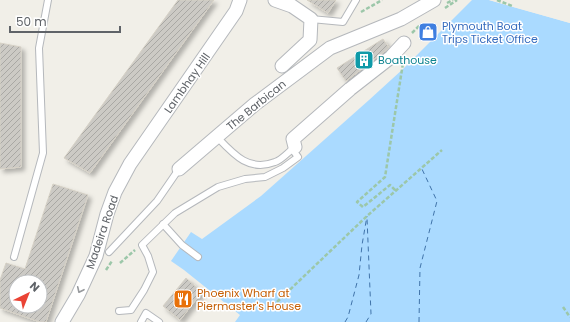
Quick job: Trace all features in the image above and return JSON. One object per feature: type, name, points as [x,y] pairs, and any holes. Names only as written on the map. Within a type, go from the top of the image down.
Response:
[{"type":"street","name":"Lambhay Hill","points":[[130,164],[236,11],[240,0]]},
{"type":"street","points":[[275,0],[292,6],[311,19],[310,40],[282,66]]},
{"type":"street","name":"The Barbican","points":[[179,169],[255,104],[330,48],[437,6]]},
{"type":"street","points":[[294,148],[293,139],[350,89],[391,57],[404,43]]},
{"type":"street","name":"Madeira Road","points":[[62,322],[78,295],[96,256],[107,214],[115,192],[130,164]]},
{"type":"lane","points":[[14,257],[43,153],[40,48],[48,0]]},
{"type":"lane","points":[[311,19],[343,22],[356,0]]},
{"type":"lane","points":[[119,310],[131,310],[144,290],[153,272],[148,256],[142,245],[175,213],[218,188],[245,179],[265,177],[283,168],[298,157],[294,148],[276,162],[255,166],[240,159],[217,137]]},
{"type":"lane","name":"The Barbican","points":[[109,252],[157,201],[179,169]]},
{"type":"lane","points":[[163,224],[182,245],[198,257]]},
{"type":"lane","points":[[141,322],[146,313],[159,322]]},
{"type":"path","points":[[437,6],[457,0]]},
{"type":"path","points":[[497,0],[512,6]]},
{"type":"path","points":[[395,190],[390,185],[363,207],[357,202],[385,176],[403,69],[404,43],[422,23]]},
{"type":"path","points":[[277,302],[395,190],[442,150]]},
{"type":"path","points":[[120,263],[142,245]]},
{"type":"path","points":[[563,307],[570,317]]},
{"type":"water","points":[[472,0],[489,0],[570,23],[570,322],[235,322],[240,315],[171,261],[191,232],[202,239],[261,196],[403,69]]},
{"type":"pier","points":[[489,0],[495,0],[570,21],[570,23]]},
{"type":"building","points":[[178,0],[214,0],[90,173],[64,158]]},
{"type":"building","points":[[307,0],[336,0],[328,13]]},
{"type":"building","name":"Boathouse","points":[[383,39],[389,48],[346,81],[337,68]]},
{"type":"building","points":[[0,43],[21,47],[21,167],[0,169]]},
{"type":"building","points":[[53,184],[88,195],[46,322],[40,322],[17,314],[48,314],[48,274],[8,274],[8,311],[0,308],[0,280],[6,263],[25,269]]},
{"type":"building","name":"Phoenix Wharf at Piermaster's House","points":[[186,278],[202,292],[180,320],[163,306]]},
{"type":"ferry route","points":[[419,322],[420,268],[437,201],[421,167]]},
{"type":"ferry route","points":[[345,322],[348,317],[359,275],[367,216]]},
{"type":"ferry route","points":[[366,322],[371,314],[367,218]]},
{"type":"place","name":"Plymouth Boat Trips Ticket Office","points":[[428,32]]},
{"type":"place","name":"Boathouse","points":[[364,60]]},
{"type":"place","name":"Phoenix Wharf at Piermaster's House","points":[[183,299]]}]
